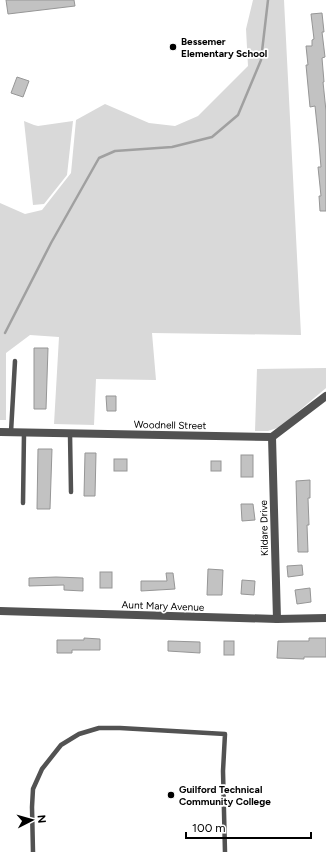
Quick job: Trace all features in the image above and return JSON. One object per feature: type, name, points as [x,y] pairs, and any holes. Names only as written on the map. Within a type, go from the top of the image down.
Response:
[{"type":"street","points":[[272,437],[326,396]]},
{"type":"street","name":"Woodnell Street","points":[[0,432],[272,437]]},
{"type":"street","name":"Kildare Drive","points":[[272,437],[277,619]]},
{"type":"street","name":"Aunt Mary Avenue","points":[[0,611],[277,619],[326,618]]},
{"type":"lane","points":[[11,432],[15,361]]},
{"type":"lane","points":[[23,503],[24,432]]},
{"type":"lane","points":[[70,434],[72,492]]},
{"type":"lane","points":[[33,852],[33,789],[42,769],[61,745],[79,734],[99,728],[225,734],[223,771],[225,852]]},
{"type":"shaded area","points":[[253,0],[284,0],[301,335],[152,333],[156,380],[96,379],[94,425],[54,424],[59,337],[30,335],[6,353],[6,420],[0,420],[0,203],[25,214],[42,210],[71,173],[76,120],[105,104],[149,123],[175,126],[198,116],[248,66],[246,29]]},
{"type":"shaded area","points":[[24,121],[38,126],[73,121],[67,175],[44,204],[33,205]]},
{"type":"shaded area","points":[[326,368],[326,388],[280,427],[268,431],[255,431],[257,369]]},
{"type":"building","points":[[6,0],[74,0],[75,6],[8,14]]},
{"type":"building","points":[[322,13],[324,32],[322,32],[325,57],[322,58],[326,111],[326,211],[320,211],[319,196],[321,196],[318,167],[321,167],[319,144],[315,106],[310,107],[306,65],[308,65],[306,46],[312,46],[312,40],[314,39],[311,14]]},
{"type":"building","points":[[17,77],[29,81],[23,97],[11,93]]},
{"type":"building","points":[[34,348],[48,348],[46,409],[34,409]]},
{"type":"building","points":[[106,396],[116,396],[116,411],[107,411]]},
{"type":"building","points":[[38,449],[52,449],[50,509],[37,509]]},
{"type":"building","points":[[85,453],[96,453],[95,496],[84,496]]},
{"type":"building","points":[[241,455],[253,455],[253,477],[241,477]]},
{"type":"building","points":[[114,459],[127,459],[127,471],[114,471]]},
{"type":"building","points":[[211,461],[221,461],[221,471],[211,471]]},
{"type":"building","points":[[310,480],[310,498],[308,498],[309,525],[307,525],[308,552],[298,552],[296,481]]},
{"type":"building","points":[[241,504],[253,504],[255,520],[242,521]]},
{"type":"building","points":[[302,565],[303,575],[288,577],[287,566]]},
{"type":"building","points":[[208,569],[223,570],[222,595],[207,595]]},
{"type":"building","points":[[100,572],[112,572],[112,588],[100,588]]},
{"type":"building","points":[[166,573],[173,573],[175,589],[141,591],[141,581],[167,581]]},
{"type":"building","points":[[29,578],[83,578],[83,591],[64,590],[64,585],[29,586]]},
{"type":"building","points":[[242,580],[255,581],[254,595],[241,594]]},
{"type":"building","points":[[310,588],[311,602],[297,604],[295,590]]},
{"type":"building","points":[[84,638],[100,639],[100,650],[72,650],[72,653],[57,653],[57,640],[84,640]]},
{"type":"building","points":[[309,638],[326,638],[326,657],[304,657],[304,659],[277,658],[278,641],[309,641]]},
{"type":"building","points":[[168,641],[200,642],[200,653],[168,651]]},
{"type":"building","points":[[224,641],[234,641],[234,655],[224,655]]},
{"type":"waterway","points":[[5,333],[51,243],[99,158],[115,151],[172,147],[212,137],[238,115],[261,60],[268,0]]},
{"type":"place","name":"Bessemer Elementary School","points":[[173,47]]},
{"type":"place","name":"Guilford Technical Community College","points":[[171,795]]}]
